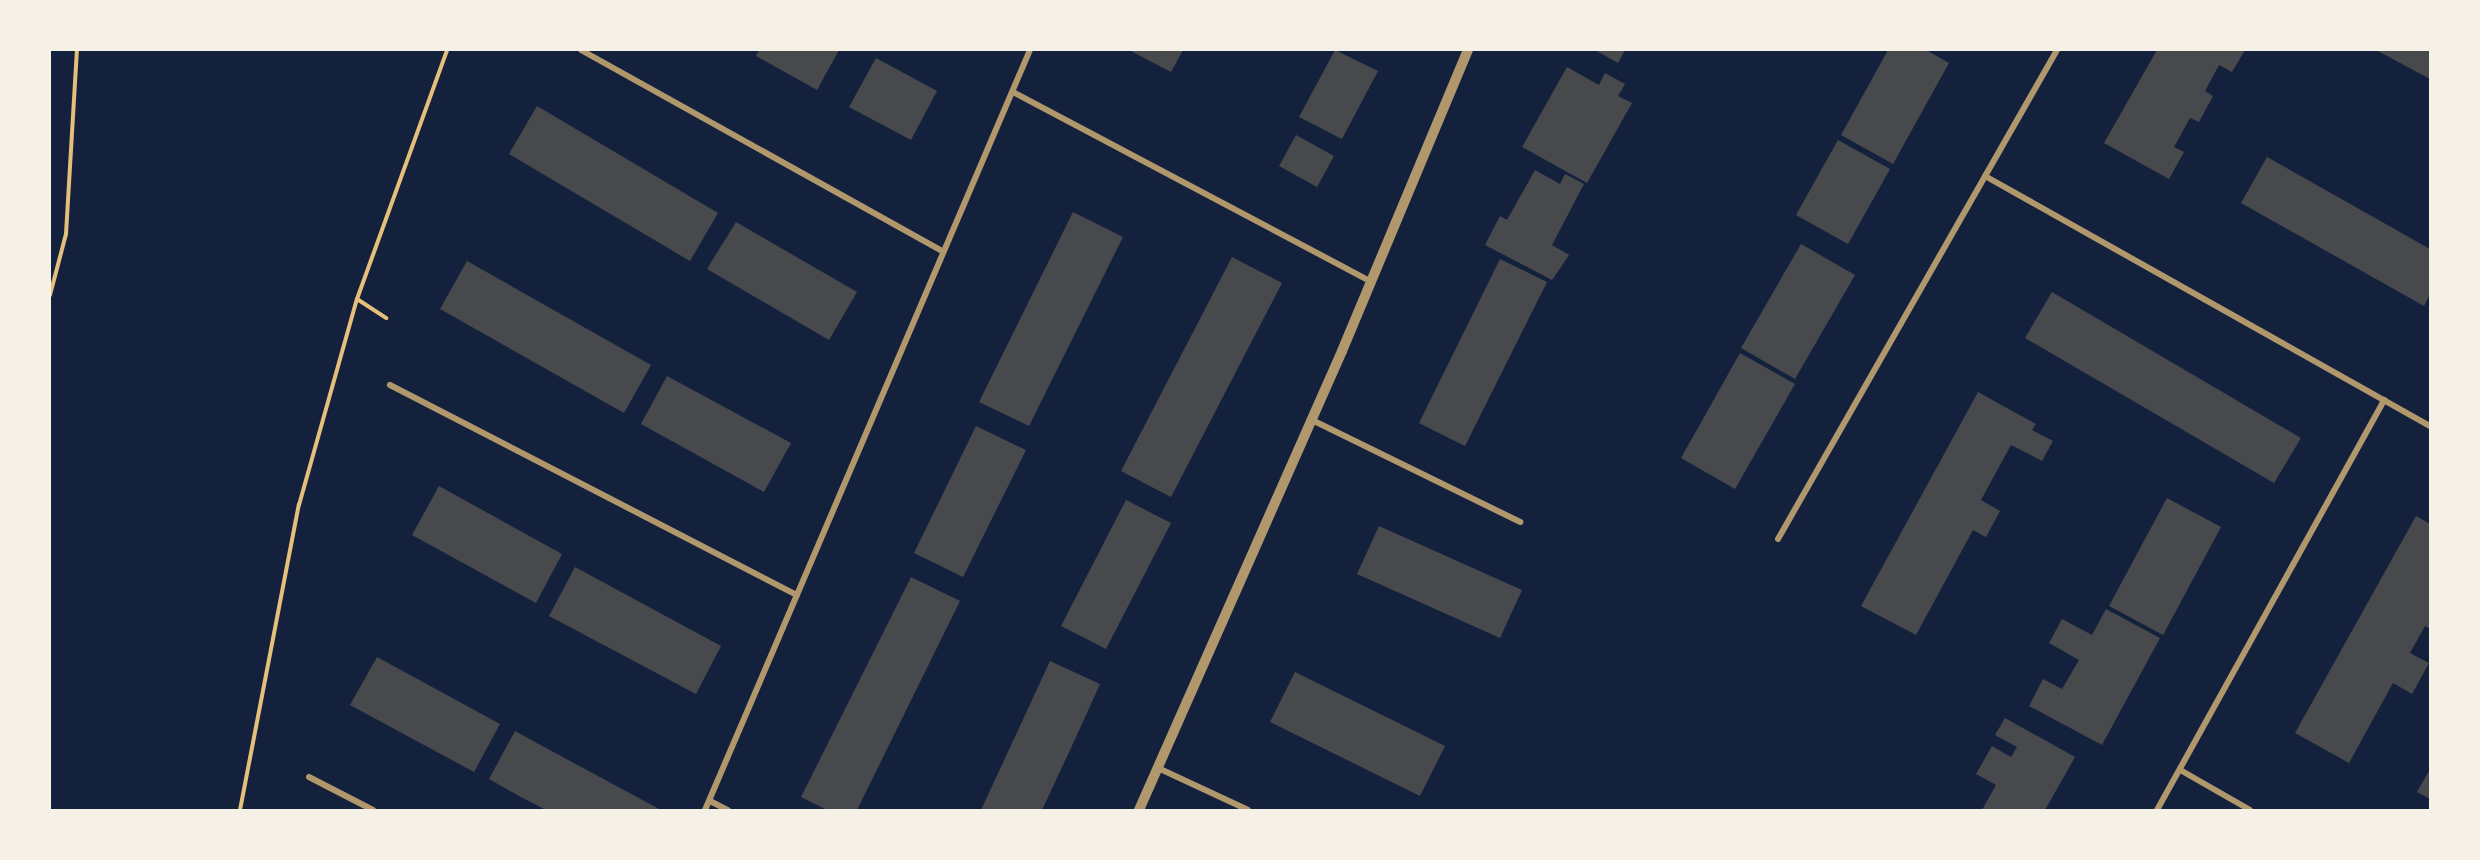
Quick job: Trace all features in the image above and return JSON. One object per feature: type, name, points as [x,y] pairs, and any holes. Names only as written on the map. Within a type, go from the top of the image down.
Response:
[{"type":"street","points":[[581,50],[940,250]]},
{"type":"street","points":[[705,810],[940,250],[1030,50]]},
{"type":"street","points":[[1139,810],[1312,420],[1468,50]]},
{"type":"street","points":[[1778,539],[2056,50]]},
{"type":"street","points":[[1013,92],[1370,281]]},
{"type":"street","points":[[1985,176],[2430,426]]},
{"type":"street","points":[[390,385],[797,595]]},
{"type":"street","points":[[2157,810],[2182,771],[2384,400]]},
{"type":"street","points":[[1312,420],[1520,522]]},
{"type":"street","points":[[1158,768],[1248,810]]},
{"type":"street","points":[[2182,771],[2250,810]]},
{"type":"street","points":[[309,777],[374,810]]},
{"type":"street","points":[[710,801],[728,810]]},
{"type":"path","points":[[50,295],[66,234],[77,50]]},
{"type":"path","points":[[240,810],[299,505],[357,299],[447,50]]},
{"type":"path","points":[[357,299],[386,318]]},
{"type":"building","points":[[759,50],[839,50],[817,90],[756,56]]},
{"type":"building","points":[[1129,50],[1183,50],[1171,72]]},
{"type":"building","points":[[1335,50],[1378,71],[1342,139],[1299,117]]},
{"type":"building","points":[[1595,50],[1625,50],[1618,63]]},
{"type":"building","points":[[1888,50],[1926,50],[1949,63],[1893,164],[1841,135]]},
{"type":"building","points":[[2157,50],[2245,50],[2232,72],[2219,65],[2205,91],[2213,96],[2199,122],[2190,118],[2174,147],[2184,152],[2169,179],[2104,143]]},
{"type":"building","points":[[2376,50],[2430,50],[2430,79],[2417,72]]},
{"type":"building","points":[[876,58],[937,91],[911,140],[849,107]]},
{"type":"building","points":[[1567,67],[1599,85],[1605,73],[1625,84],[1618,96],[1632,103],[1587,183],[1522,147]]},
{"type":"building","points":[[537,106],[718,213],[690,261],[509,154]]},
{"type":"building","points":[[1296,135],[1334,156],[1317,187],[1279,166]]},
{"type":"building","points":[[1838,140],[1890,169],[1848,244],[1796,215]]},
{"type":"building","points":[[2267,157],[2430,249],[2430,294],[2424,306],[2241,203]]},
{"type":"building","points":[[1535,170],[1560,184],[1565,174],[1584,184],[1552,245],[1569,255],[1552,280],[1485,245],[1500,216],[1507,220]]},
{"type":"building","points":[[1073,212],[1123,237],[1029,426],[979,402]]},
{"type":"building","points":[[736,222],[857,292],[829,340],[707,269]]},
{"type":"building","points":[[1801,244],[1855,275],[1795,379],[1741,348]]},
{"type":"building","points":[[1232,257],[1282,283],[1171,497],[1121,471]]},
{"type":"building","points":[[1500,259],[1547,282],[1465,446],[1419,423]]},
{"type":"building","points":[[467,261],[651,365],[624,413],[440,309]]},
{"type":"building","points":[[2052,292],[2301,438],[2274,483],[2025,338]]},
{"type":"building","points":[[1740,353],[1795,384],[1735,489],[1681,458]]},
{"type":"building","points":[[667,376],[791,443],[764,492],[641,424]]},
{"type":"building","points":[[1978,392],[2036,424],[2032,430],[2053,441],[2042,461],[2011,445],[1981,500],[2000,511],[1986,537],[1973,530],[1916,635],[1861,606]]},
{"type":"building","points":[[976,426],[1026,450],[963,577],[914,553]]},
{"type":"building","points":[[439,486],[562,554],[536,603],[412,535]]},
{"type":"building","points":[[2167,498],[2221,527],[2163,635],[2109,606]]},
{"type":"building","points":[[1126,500],[1171,523],[1106,649],[1061,626]]},
{"type":"building","points":[[2416,516],[2430,524],[2430,629],[2425,626],[2410,653],[2429,663],[2412,694],[2393,683],[2349,763],[2295,733]]},
{"type":"building","points":[[1379,526],[1522,590],[1500,638],[1357,574]]},
{"type":"building","points":[[575,567],[721,646],[696,694],[549,616]]},
{"type":"building","points":[[911,577],[960,601],[857,810],[827,810],[801,797]]},
{"type":"building","points":[[2106,609],[2160,638],[2102,745],[2029,706],[2043,679],[2062,689],[2079,660],[2049,643],[2062,619],[2092,635]]},
{"type":"building","points":[[377,657],[500,724],[474,772],[350,705]]},
{"type":"building","points":[[1050,661],[1100,684],[1071,748],[1042,810],[981,810]]},
{"type":"building","points":[[1295,672],[1445,746],[1420,796],[1270,722]]},
{"type":"building","points":[[2005,718],[2075,757],[2045,810],[1982,810],[1996,785],[1976,774],[1992,746],[2011,757],[2017,747],[1995,735]]},
{"type":"building","points":[[515,731],[661,810],[546,810],[519,796],[489,779]]},
{"type":"building","points":[[2430,769],[2430,799],[2417,792]]}]
